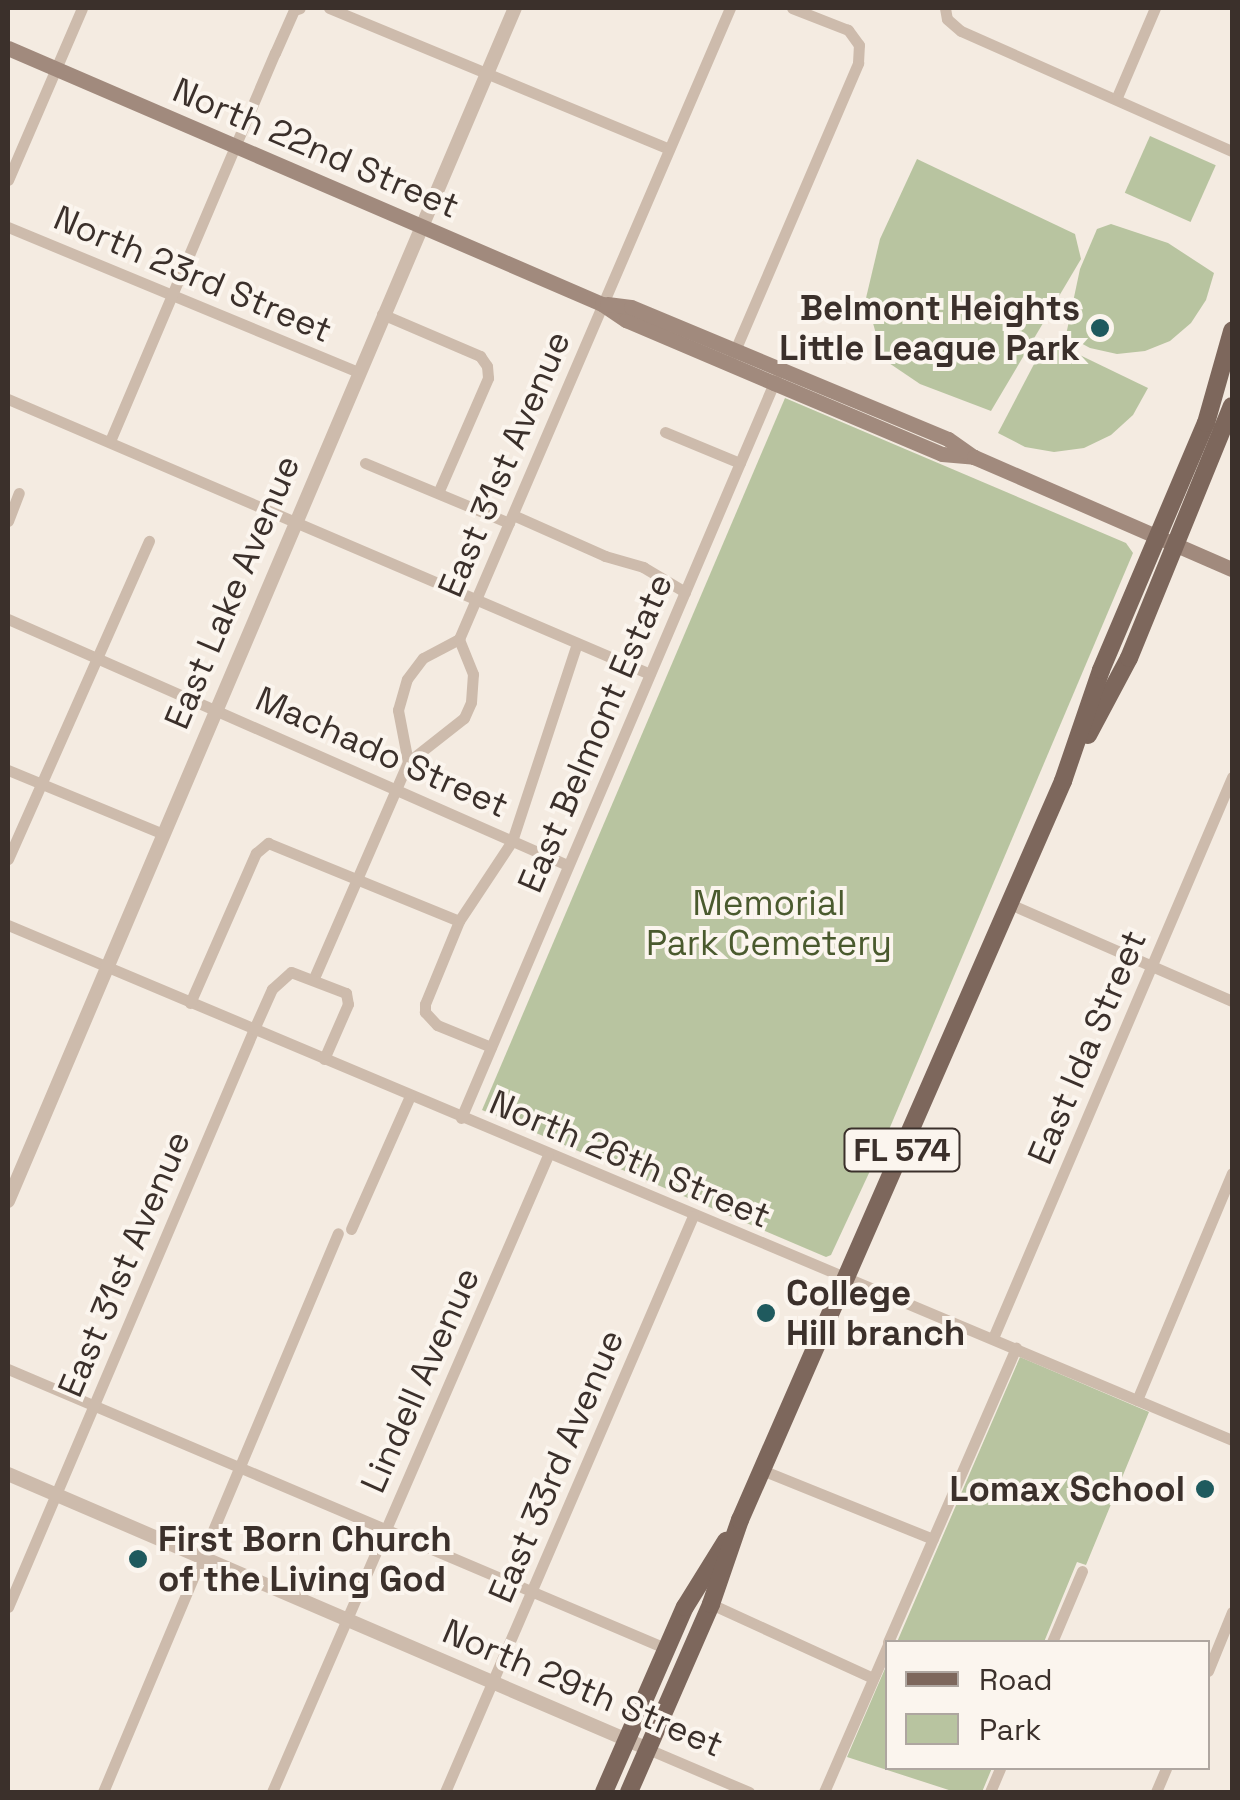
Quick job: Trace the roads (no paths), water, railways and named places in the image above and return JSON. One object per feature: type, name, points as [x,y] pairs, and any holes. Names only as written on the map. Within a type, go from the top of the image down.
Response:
[{"type":"main road","name":"North 22nd Street","points":[[8,48],[602,304],[626,320],[732,358],[942,454],[974,458],[1232,569]]},
{"type":"main road","name":"FL 574","points":[[629,1792],[711,1604],[740,1520],[1063,781],[1101,670],[1206,423],[1232,331]]},
{"type":"main road","name":"FL 574","points":[[1063,781],[1129,658],[1179,544],[1232,406]]},
{"type":"main road","name":"FL 574","points":[[604,1792],[684,1607],[740,1520]]},
{"type":"street","points":[[8,180],[82,8]]},
{"type":"street","points":[[110,441],[294,10],[300,8]]},
{"type":"street","points":[[329,8],[668,149]]},
{"type":"street","name":"East Lake Avenue","points":[[8,1201],[418,225],[515,8]]},
{"type":"street","name":"East 31st Avenue","points":[[408,762],[464,718],[471,702],[473,674],[459,639],[730,8]]},
{"type":"street","points":[[732,358],[858,63],[860,45],[848,30],[792,8]]},
{"type":"street","points":[[945,8],[948,18],[961,30],[1232,152]]},
{"type":"street","points":[[1117,97],[1155,8]]},
{"type":"street","name":"North 23rd Street","points":[[8,226],[358,372]]},
{"type":"street","points":[[382,314],[480,356],[487,366],[488,378],[438,493]]},
{"type":"street","name":"East Belmont Estate","points":[[461,1118],[777,377]]},
{"type":"street","points":[[8,400],[650,674]]},
{"type":"street","points":[[664,432],[740,463]]},
{"type":"street","points":[[365,462],[438,493],[643,567],[685,592]]},
{"type":"street","points":[[8,522],[19,493]]},
{"type":"street","points":[[8,858],[149,540]]},
{"type":"street","name":"Machado Street","points":[[8,619],[216,707],[567,866]]},
{"type":"street","points":[[324,1060],[348,998],[342,989],[314,978],[408,762],[398,710],[407,679],[423,658],[459,639]]},
{"type":"street","points":[[491,1046],[437,1025],[426,1012],[425,1004],[459,922],[512,841],[577,643]]},
{"type":"street","points":[[8,770],[163,834]]},
{"type":"street","name":"East Ida Street","points":[[993,1338],[1232,778]]},
{"type":"street","points":[[190,1003],[262,846],[275,844],[459,922]]},
{"type":"street","points":[[1010,904],[1232,1001]]},
{"type":"street","name":"North 26th Street","points":[[8,925],[1232,1440]]},
{"type":"street","name":"East 31st Avenue","points":[[8,1607],[254,1029],[281,978],[291,972],[314,978]]},
{"type":"street","points":[[103,1792],[238,1470],[344,1231],[410,1096]]},
{"type":"street","name":"Lindell Avenue","points":[[272,1792],[548,1155]]},
{"type":"street","points":[[1136,1400],[1232,1173]]},
{"type":"street","name":"East 33rd Avenue","points":[[445,1792],[694,1216]]},
{"type":"street","points":[[890,1640],[1016,1348]]},
{"type":"street","points":[[8,1369],[238,1470],[666,1648]]},
{"type":"street","points":[[762,1470],[933,1540]]},
{"type":"street","name":"North 29th Street","points":[[8,1474],[750,1792]]},
{"type":"street","points":[[1053,1640],[1082,1571]]},
{"type":"street","points":[[711,1604],[873,1678]]},
{"type":"street","points":[[1210,1666],[1232,1612]]},
{"type":"street","points":[[824,1792],[885,1651]]},
{"type":"place","name":"Belmont Heights Little League Park","points":[[1100,328]]},
{"type":"place","name":"College Hill branch","points":[[766,1313]]},
{"type":"place","name":"Lomax School","points":[[1205,1489]]},
{"type":"place","name":"First Born Church of the Living God","points":[[138,1559]]},
{"type":"park label","name":"Memorial Park Cemetery","points":[[769,923]]}]
